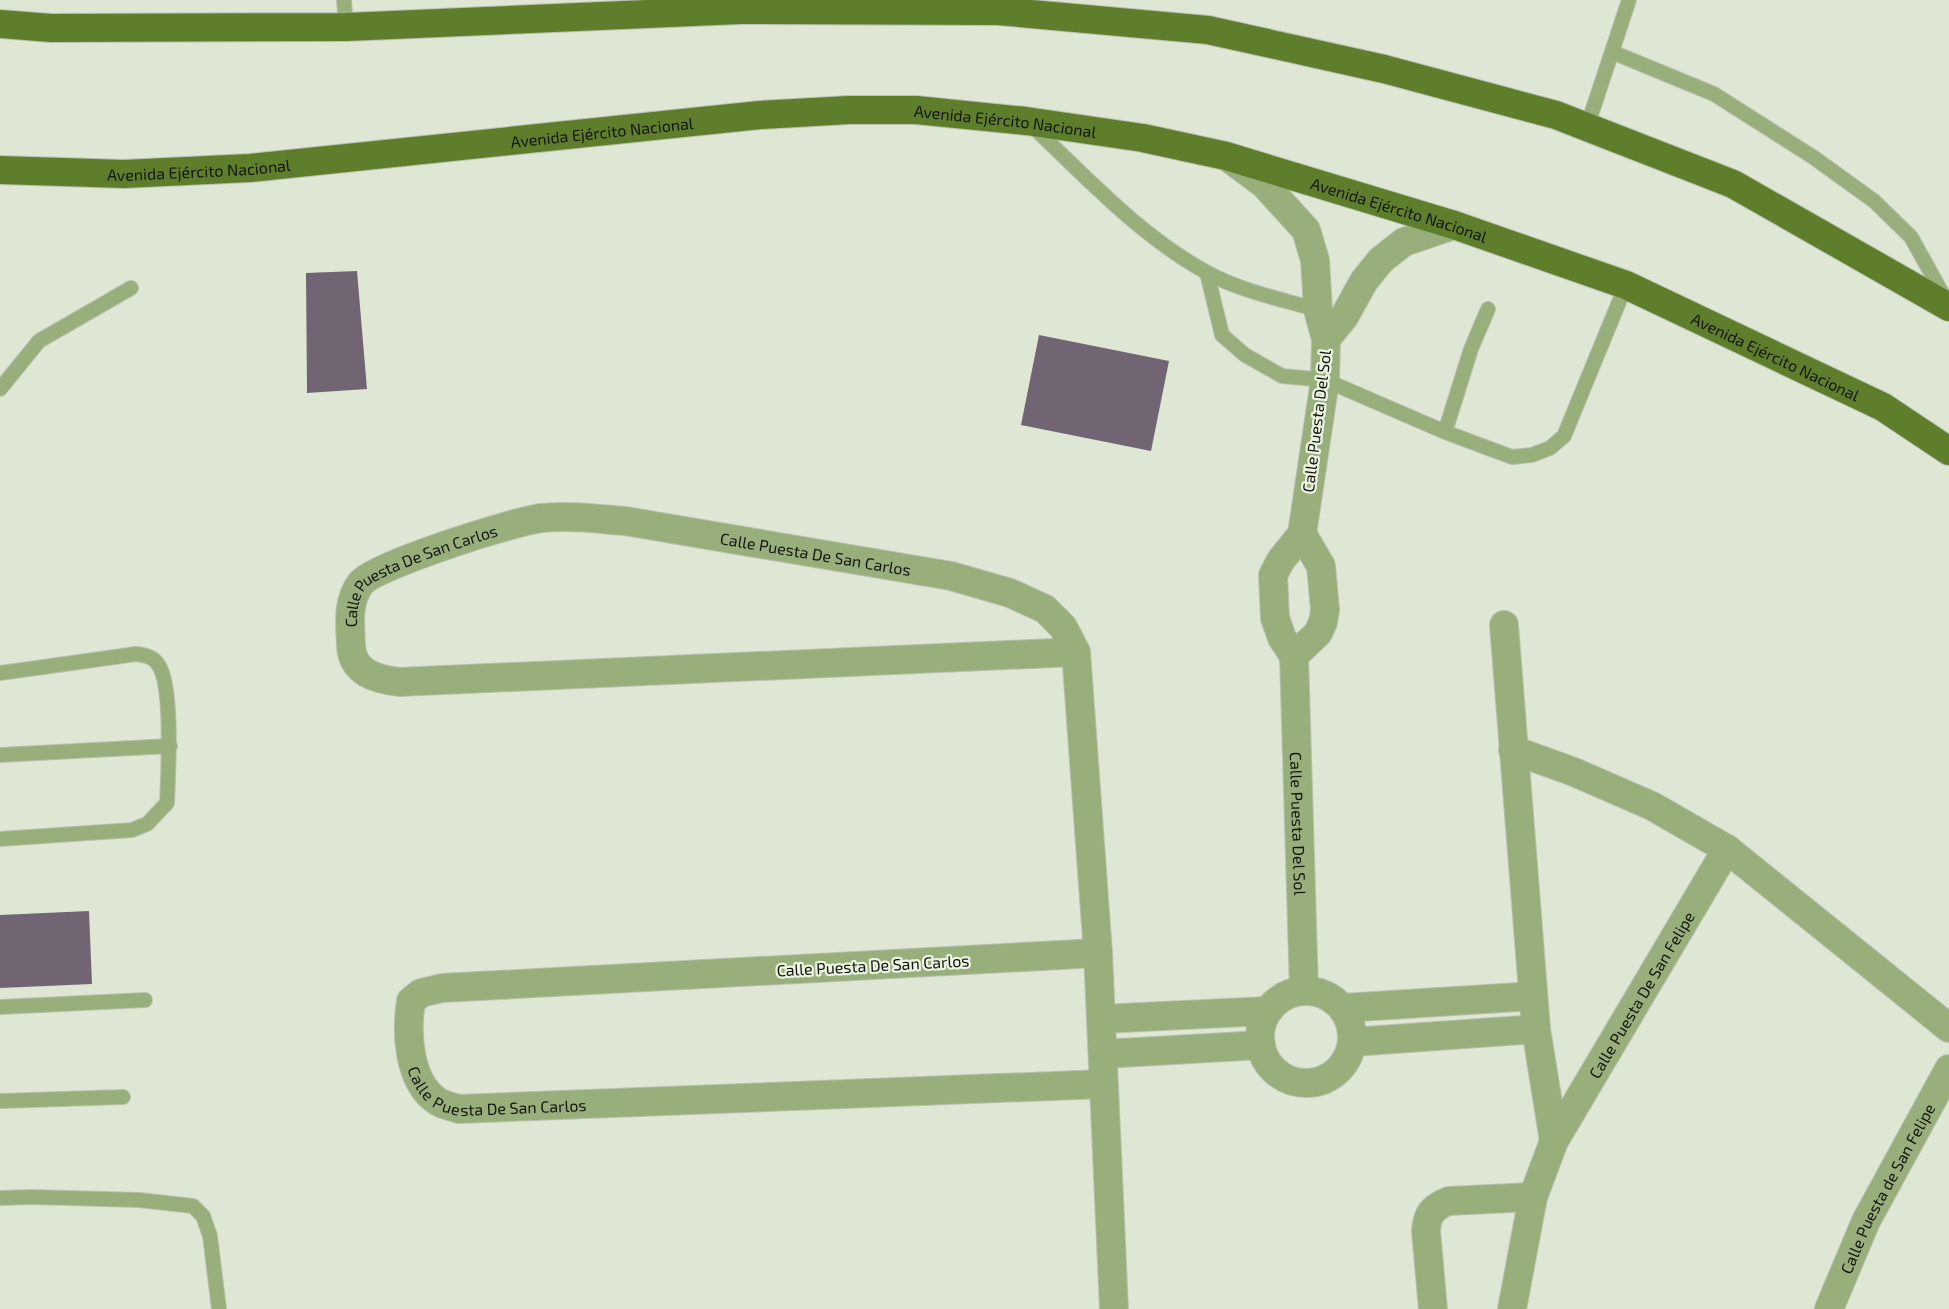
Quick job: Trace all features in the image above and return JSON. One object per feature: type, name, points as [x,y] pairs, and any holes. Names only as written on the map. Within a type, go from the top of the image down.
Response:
[{"type":"main road","points":[[0,24],[51,28],[346,27],[740,10],[998,11],[1208,30],[1384,69],[1556,115],[1733,184],[1949,306]]},
{"type":"main road","name":"Avenida Ejército Nacional","points":[[0,170],[124,174],[250,168],[760,115],[849,110],[916,110],[1026,122],[1143,138],[1226,156],[1454,225],[1626,285],[1883,407],[1949,451]]},
{"type":"street","name":"Calle Puesta Del Sol","points":[[1226,156],[1264,184],[1306,230],[1315,260],[1318,310],[1326,339],[1325,380],[1302,534]]},
{"type":"street","name":"Calle Puesta Del Sol","points":[[1326,339],[1344,316],[1364,281],[1381,260],[1404,242],[1454,225]]},
{"type":"street","name":"Calle Puesta De San Carlos","points":[[1076,652],[399,682],[381,679],[363,671],[351,655],[349,616],[353,597],[362,582],[381,570],[507,525],[542,518],[577,518],[635,523],[951,576],[1010,593],[1044,610],[1063,627],[1076,652],[1098,952],[1114,1309]]},
{"type":"street","points":[[1302,534],[1321,566],[1325,610],[1323,622],[1318,633],[1294,656],[1282,638],[1274,618],[1273,575],[1281,560],[1302,534]]},
{"type":"street","name":"Calle Puesta De San Felipe","points":[[1504,625],[1536,1029],[1554,1141]]},
{"type":"street","name":"Calle Puesta Del Sol","points":[[1294,656],[1304,991]]},
{"type":"street","points":[[1513,750],[1574,772],[1652,806],[1726,849],[1949,1028]]},
{"type":"street","name":"Calle Puesta De San Felipe","points":[[1512,1309],[1534,1197],[1554,1141],[1726,849]]},
{"type":"street","name":"Calle Puesta De San Carlos","points":[[1098,952],[442,988],[421,992],[411,1001],[408,1020],[412,1064],[423,1087],[437,1101],[459,1110],[1104,1084]]},
{"type":"street","points":[[1318,992],[1332,998],[1343,1008],[1350,1020],[1352,1049],[1345,1062],[1335,1073],[1322,1081],[1294,1082],[1280,1075],[1269,1065],[1262,1053],[1259,1038],[1261,1024],[1267,1010],[1277,1000],[1290,993],[1318,992]]},
{"type":"street","points":[[1343,1008],[1533,996]]},
{"type":"street","points":[[1101,1019],[1267,1010]]},
{"type":"street","points":[[1352,1042],[1536,1029]]},
{"type":"street","points":[[1102,1054],[1261,1046]]},
{"type":"street","name":"Calle Puesta de San Felipe","points":[[1829,1309],[1866,1221],[1949,1069]]},
{"type":"street","points":[[1433,1309],[1426,1232],[1427,1220],[1431,1211],[1449,1200],[1534,1197]]},
{"type":"lane","points":[[344,0],[346,27]]},
{"type":"lane","points":[[1587,127],[1629,0]]},
{"type":"lane","points":[[1612,52],[1714,94],[1813,157],[1874,201],[1911,237],[1949,306]]},
{"type":"lane","points":[[1026,122],[1136,224],[1171,251],[1207,273],[1243,287],[1318,310]]},
{"type":"lane","points":[[1207,273],[1222,335],[1245,355],[1282,376],[1325,380],[1444,432],[1512,457],[1532,455],[1550,448],[1564,436],[1626,285]]},
{"type":"lane","points":[[0,389],[39,341],[131,288]]},
{"type":"lane","points":[[1444,432],[1471,349],[1488,309]]},
{"type":"lane","points":[[0,673],[136,654],[148,656],[157,663],[164,674],[170,746],[167,803],[147,824],[132,830],[0,839]]},
{"type":"lane","points":[[0,755],[170,746]]},
{"type":"lane","points":[[0,1007],[145,1000]]},
{"type":"lane","points":[[0,1101],[123,1097]]},
{"type":"lane","points":[[0,1198],[32,1196],[139,1200],[193,1206],[203,1216],[210,1236],[220,1309]]},
{"type":"building","points":[[357,271],[367,389],[307,393],[306,273]]},
{"type":"building","points":[[1039,335],[1169,361],[1151,451],[1021,425]]},
{"type":"building","points":[[89,911],[92,984],[0,988],[0,915]]}]
